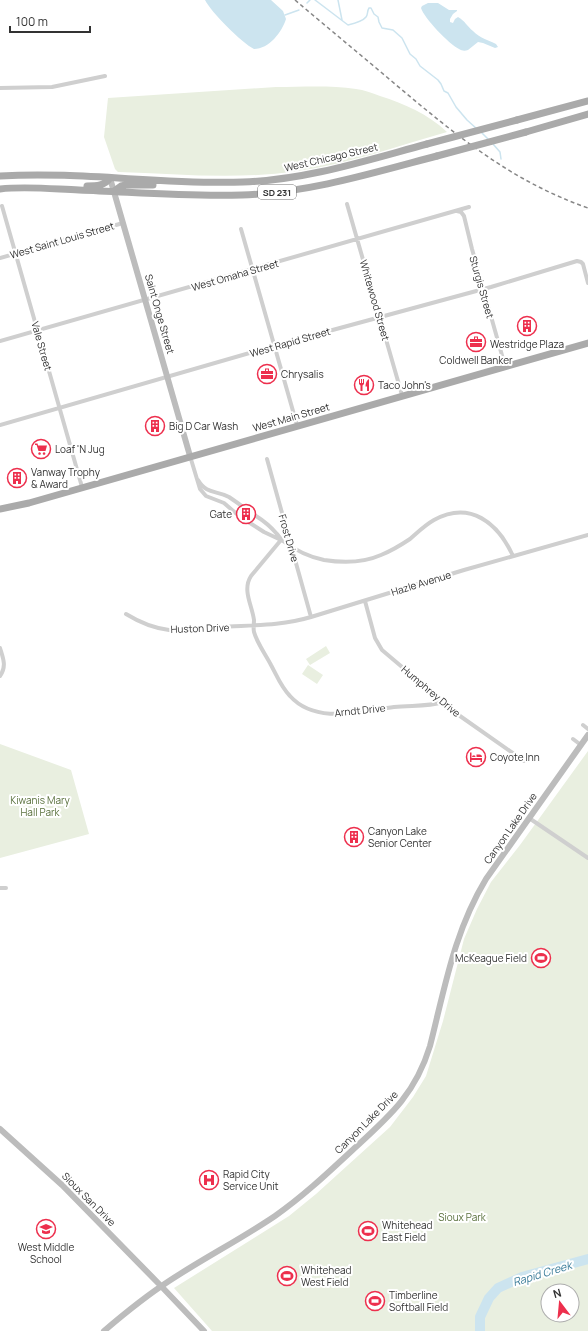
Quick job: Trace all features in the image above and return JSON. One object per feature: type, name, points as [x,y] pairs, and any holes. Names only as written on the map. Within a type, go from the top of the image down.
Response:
[{"type":"main road","name":"West Chicago Street","points":[[0,176],[39,175],[205,182],[244,182],[297,177],[327,171],[588,101]]},
{"type":"main road","name":"SD 231","points":[[0,189],[46,188],[200,195],[261,194],[298,190],[332,183],[437,156],[588,114]]},
{"type":"main road","points":[[13,188],[43,184],[96,186],[108,181],[110,178]]},
{"type":"main road","points":[[114,191],[121,186],[126,185],[176,186],[205,182]]},
{"type":"main road","name":"West Main Street","points":[[0,509],[29,503],[588,342]]},
{"type":"street","points":[[0,88],[52,87],[105,76]]},
{"type":"street","name":"Saint Onge Street","points":[[110,178],[190,456]]},
{"type":"street","name":"Whitewood Street","points":[[347,204],[402,395]]},
{"type":"street","name":"Vale Street","points":[[2,206],[82,487]]},
{"type":"street","name":"West Omaha Street","points":[[0,341],[469,208]]},
{"type":"street","name":"Sturgis Street","points":[[457,211],[461,212],[464,216],[505,366]]},
{"type":"street","name":"West Saint Louis Street","points":[[0,258],[123,223]]},
{"type":"street","points":[[241,229],[297,425]]},
{"type":"street","name":"West Rapid Street","points":[[0,425],[380,316],[483,289],[577,261],[583,264],[588,283]]},
{"type":"street","points":[[190,456],[202,491],[206,496],[224,503],[239,516],[264,532],[306,555],[322,559],[348,562],[364,560],[379,556],[396,548],[440,517],[466,513],[479,516],[492,526],[513,556]]},
{"type":"street","name":"Frost Drive","points":[[267,459],[311,617]]},
{"type":"street","points":[[198,480],[208,491],[229,497],[261,519],[281,540]]},
{"type":"street","name":"Hazle Avenue","points":[[254,626],[286,623],[311,617],[588,535]]},
{"type":"street","name":"Arndt Drive","points":[[281,540],[248,581],[246,590],[256,638],[281,684],[294,701],[323,713],[337,714],[400,706],[424,706],[443,702]]},
{"type":"street","name":"Humphrey Drive","points":[[365,600],[375,638],[380,648],[460,716],[524,761]]},
{"type":"street","name":"Huston Drive","points":[[126,614],[141,622],[168,630],[254,626]]},
{"type":"street","points":[[0,648],[5,666],[0,676]]},
{"type":"street","points":[[583,725],[588,729]]},
{"type":"street","name":"Canyon Lake Drive","points":[[104,1331],[161,1286],[263,1224],[299,1199],[380,1124],[404,1099],[419,1075],[428,1054],[453,952],[474,900],[486,879],[588,735]]},
{"type":"street","points":[[573,739],[581,745]]},
{"type":"street","points":[[529,818],[588,858]]},
{"type":"street","points":[[0,888],[6,888]]},
{"type":"street","name":"Sioux San Drive","points":[[0,1129],[49,1173],[204,1331]]},
{"type":"green space","points":[[316,86],[365,91],[398,102],[416,110],[447,132],[335,164],[275,174],[208,176],[118,172],[115,169],[104,137],[108,98],[276,87]]},
{"type":"green space","points":[[326,646],[330,653],[310,665],[306,659]]},
{"type":"green space","points":[[308,665],[323,675],[317,684],[302,674]]},
{"type":"green space","name":"Kiwanis Mary Hall Park","points":[[0,744],[71,770],[89,834],[0,858]]},
{"type":"green space","name":"Sioux Park","points":[[588,751],[588,1331],[212,1331],[174,1288],[289,1216],[316,1194],[390,1127],[413,1097],[426,1076],[443,1021],[464,939],[491,882],[520,845]]},
{"type":"water","points":[[205,0],[271,0],[283,11],[286,19],[278,34],[270,43],[254,49],[227,27]]},
{"type":"water","points":[[428,3],[438,3],[449,10],[457,10],[450,19],[450,22],[453,23],[458,17],[481,37],[496,44],[498,47],[495,48],[478,42],[468,50],[464,51],[459,49],[449,42],[427,18],[421,8]]},
{"type":"waterway","points":[[307,3],[310,0]]},
{"type":"waterway","points":[[315,0],[348,25],[365,18],[369,8],[371,8],[374,14],[378,17],[382,28],[393,30],[402,38],[410,54],[416,59],[420,66],[438,80],[456,107],[477,129]]},
{"type":"waterway","points":[[338,0],[342,20]]},
{"type":"waterway","points":[[285,15],[299,10]]},
{"type":"waterway","points":[[482,133],[489,140]]},
{"type":"waterway","points":[[493,144],[500,152],[501,159]]},
{"type":"waterway","name":"Rapid Creek","points":[[480,1331],[480,1317],[489,1298],[498,1288],[522,1277],[588,1259]]},
{"type":"railway","points":[[295,0],[440,122],[463,139],[509,171],[534,185],[588,208]]},
{"type":"place","name":"Westridge Plaza","points":[[527,326]]},
{"type":"place","name":"Coldwell Banker","points":[[476,342]]},
{"type":"place","name":"Chrysalis","points":[[267,374]]},
{"type":"place","name":"Taco John's","points":[[364,385]]},
{"type":"place","name":"Big D Car Wash","points":[[155,426]]},
{"type":"place","name":"Loaf 'N Jug","points":[[41,449]]},
{"type":"place","name":"Vanway Trophy & Award","points":[[17,478]]},
{"type":"place","name":"Gate","points":[[246,514]]},
{"type":"place","name":"Coyote Inn","points":[[476,757]]},
{"type":"place","name":"Canyon Lake Senior Center","points":[[354,837]]},
{"type":"place","name":"McKeague Field","points":[[541,958]]},
{"type":"place","name":"Rapid City Service Unit","points":[[209,1180]]},
{"type":"place","name":"West Middle School","points":[[46,1229]]},
{"type":"place","name":"Whitehead East Field","points":[[368,1231]]},
{"type":"place","name":"Whitehead West Field","points":[[287,1276]]},
{"type":"place","name":"Timberline Softball Field","points":[[375,1301]]}]
